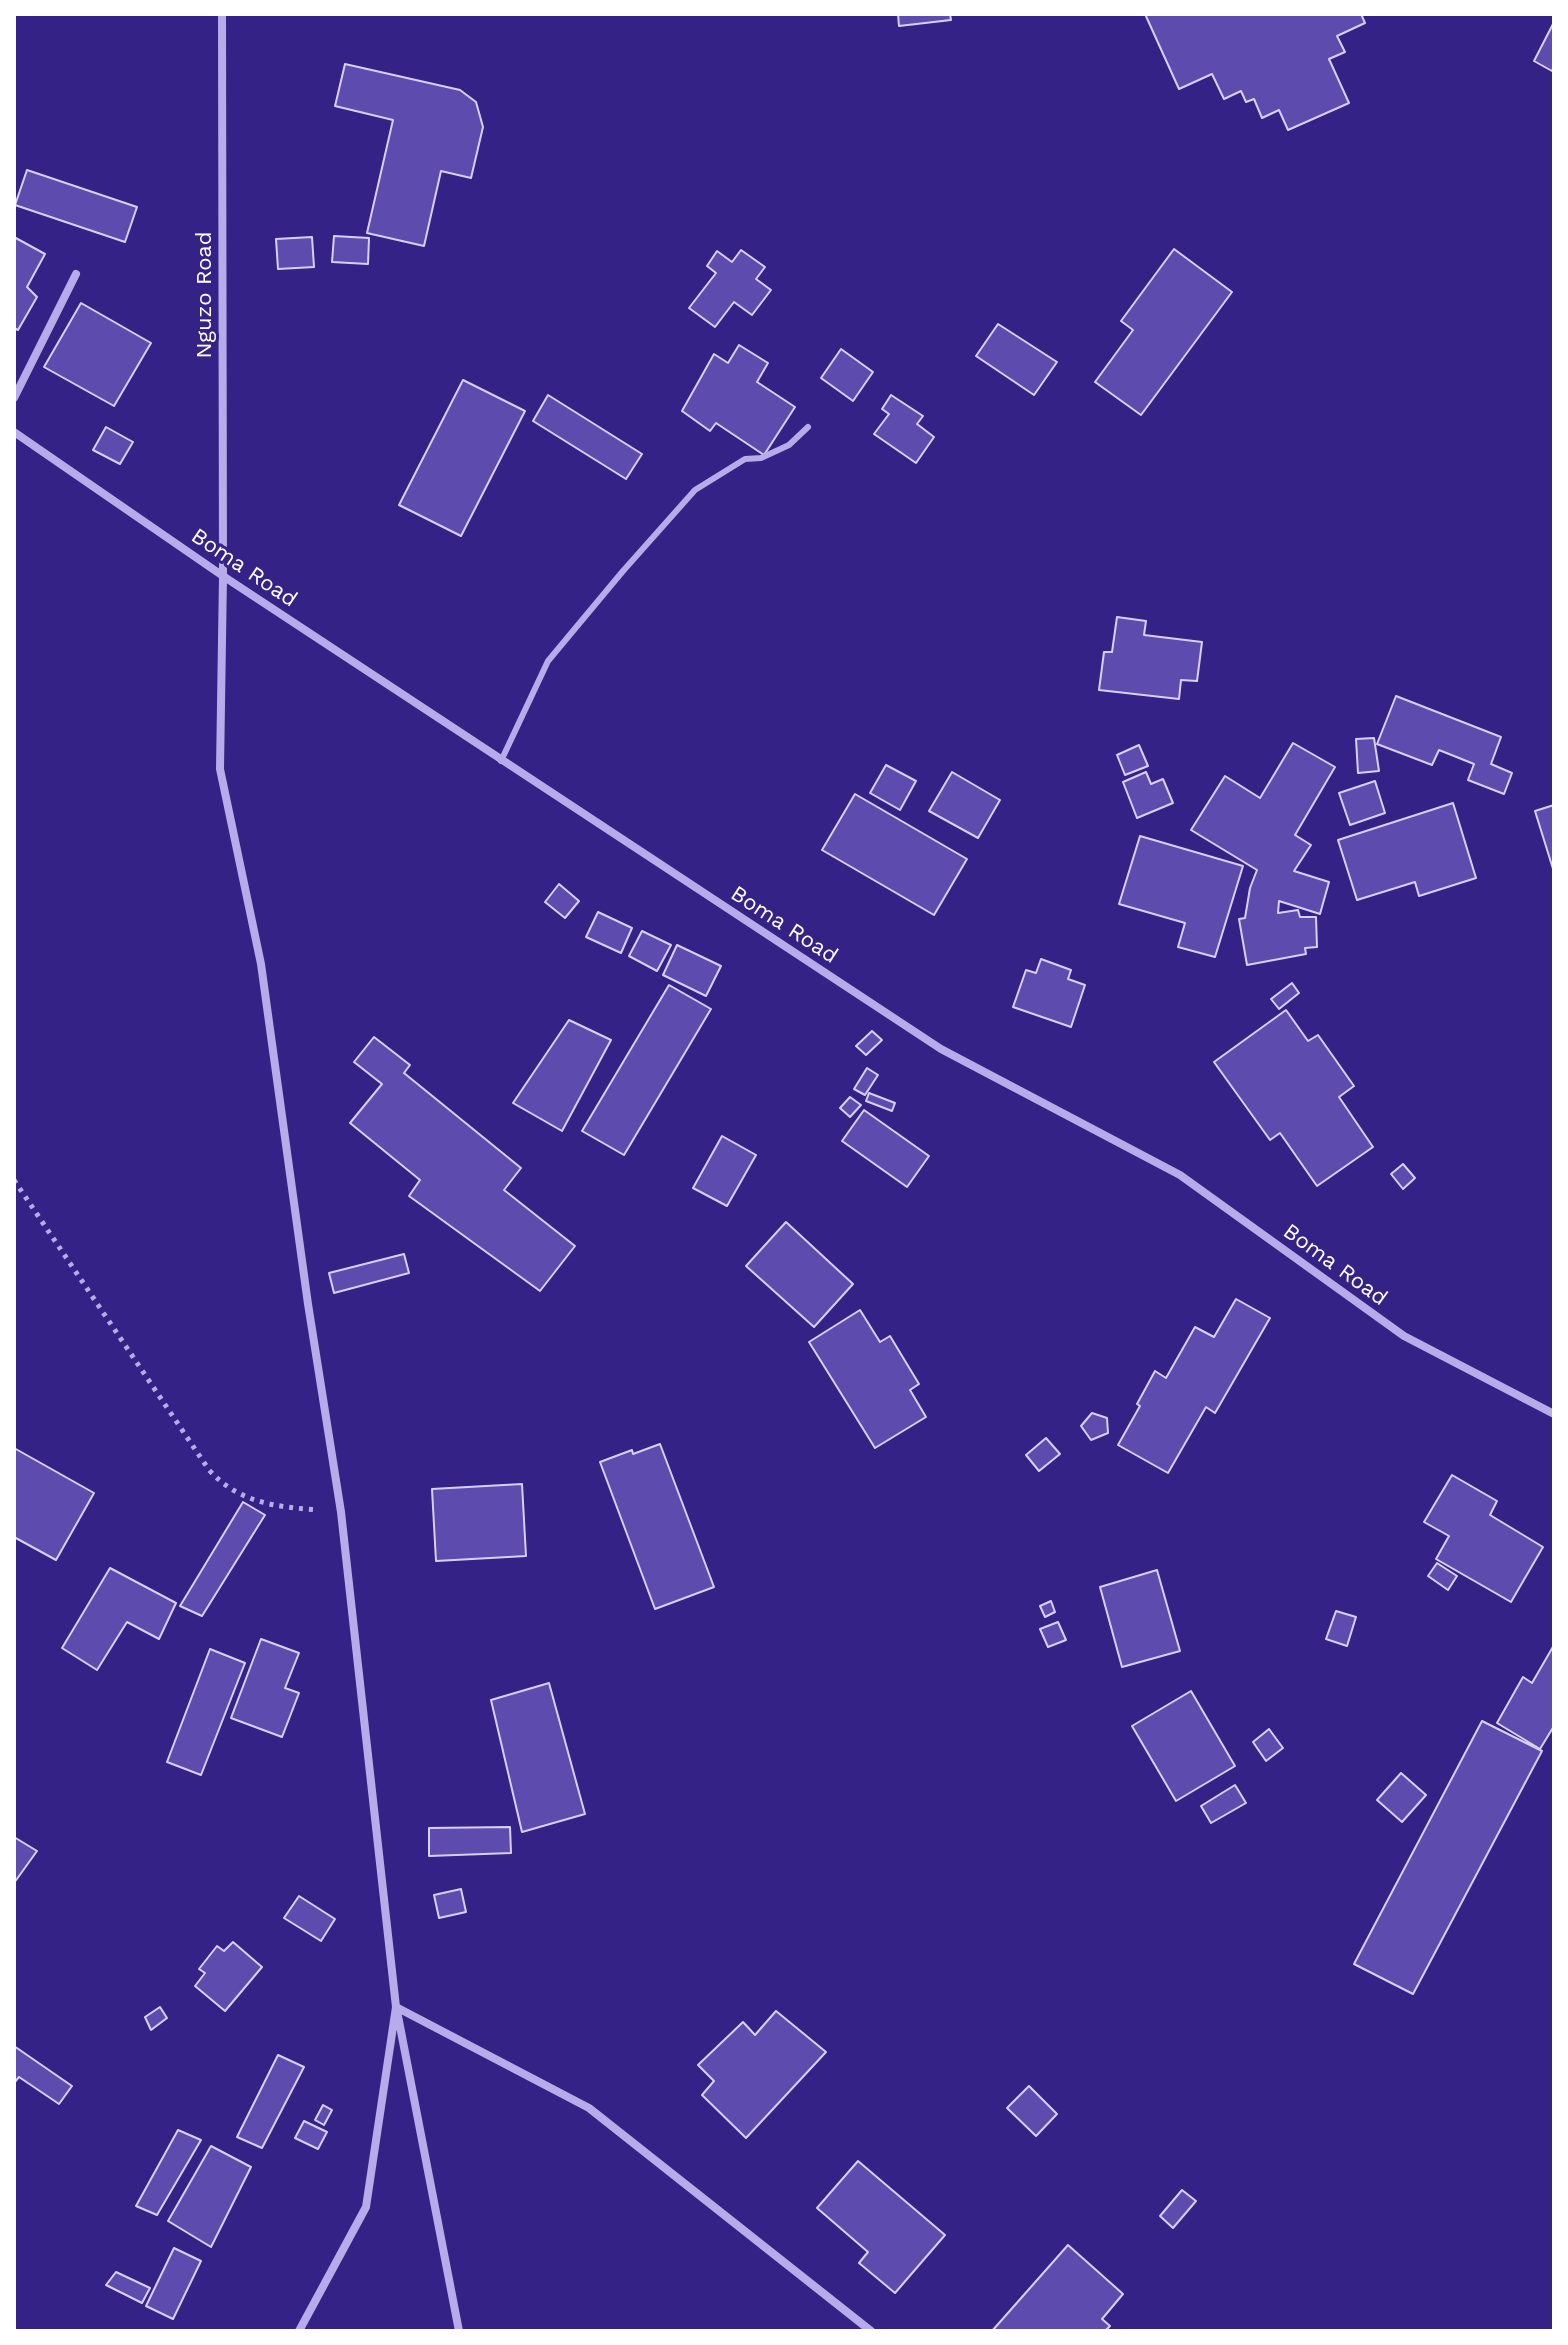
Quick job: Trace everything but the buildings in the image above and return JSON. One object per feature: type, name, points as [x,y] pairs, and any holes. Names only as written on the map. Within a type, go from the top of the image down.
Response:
[{"type":"street","name":"Nguzo Road","points":[[222,14],[223,576],[220,769],[261,964],[308,1304],[341,1512],[396,2007]]},
{"type":"street","points":[[14,398],[76,274]]},
{"type":"street","name":"Boma Road","points":[[14,432],[223,576],[941,1049],[1180,1175],[1404,1336],[1554,1414]]},
{"type":"street","points":[[299,2331],[366,2207],[396,2007]]},
{"type":"street","points":[[396,2007],[459,2331]]},
{"type":"street","points":[[396,2007],[589,2108],[871,2331]]},
{"type":"lane","points":[[501,761],[548,661],[695,490],[745,459],[761,458],[789,445],[808,427]]},
{"type":"path","points":[[14,1180],[197,1454],[220,1482],[232,1492],[271,1507],[341,1512]]}]
